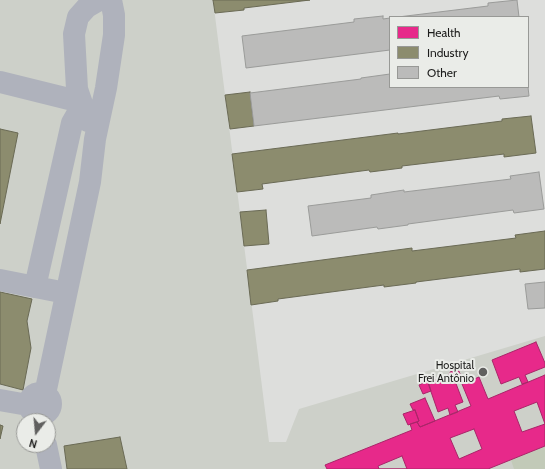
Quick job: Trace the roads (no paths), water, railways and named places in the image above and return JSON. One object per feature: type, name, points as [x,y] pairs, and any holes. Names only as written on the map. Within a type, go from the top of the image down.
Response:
[{"type":"lane","points":[[95,139],[77,89],[74,34],[78,17],[87,7],[99,0]]},
{"type":"lane","points":[[0,400],[39,409],[90,182],[95,139],[106,88],[114,35],[114,15],[111,0]]},
{"type":"lane","points":[[0,82],[82,105]]},
{"type":"lane","points":[[35,286],[72,123],[82,105]]},
{"type":"lane","points":[[0,280],[66,293]]},
{"type":"lane","points":[[48,453],[51,469]]},
{"type":"place","name":"Hospital Frei Antônio","points":[[483,372]]}]
